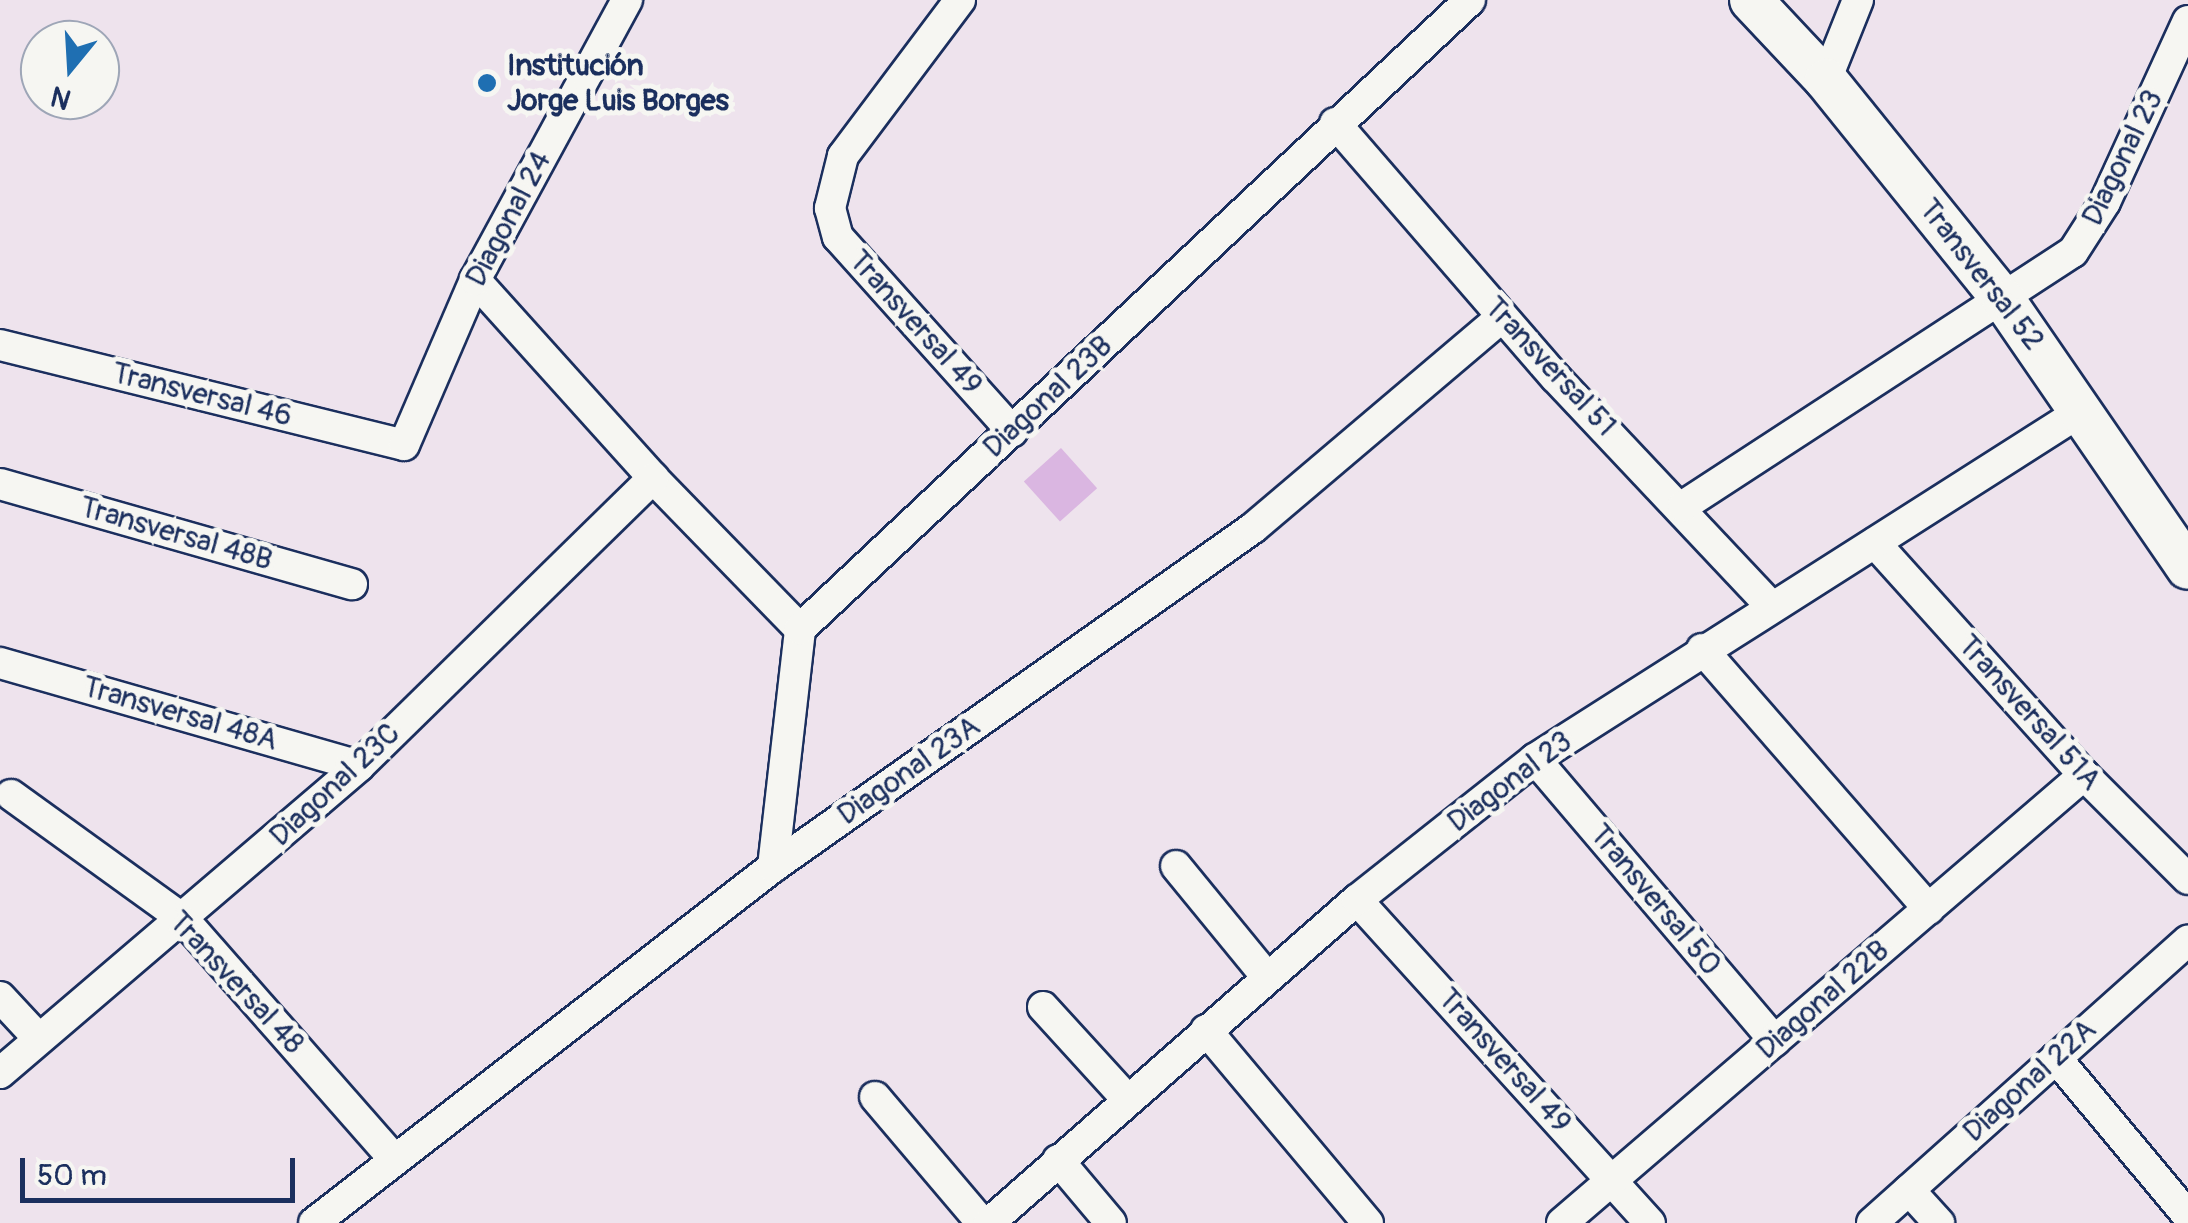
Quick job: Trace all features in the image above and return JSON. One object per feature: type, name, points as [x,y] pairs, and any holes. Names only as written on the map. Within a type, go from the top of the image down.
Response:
[{"type":"street","name":"Diagonal 24","points":[[404,445],[475,280],[627,0]]},
{"type":"street","name":"Transversal 49","points":[[960,0],[842,156],[830,208],[838,237],[1012,431]]},
{"type":"street","name":"Diagonal 23B","points":[[800,629],[1470,0]]},
{"type":"street","name":"Transversal 52","points":[[1751,0],[1826,80],[2003,299],[2083,410],[2188,568]]},
{"type":"street","points":[[1826,80],[1858,0]]},
{"type":"street","name":"Diagonal 23","points":[[1683,506],[2054,269],[2091,229],[2188,22]]},
{"type":"street","name":"Transversal 51","points":[[1335,124],[1502,318],[1683,506],[1770,605]]},
{"type":"street","points":[[475,280],[652,478],[800,629],[772,868]]},
{"type":"street","name":"Diagonal 23A","points":[[314,1223],[772,868],[1253,528],[1502,318]]},
{"type":"street","name":"Transversal 46","points":[[0,345],[404,445]]},
{"type":"street","name":"Diagonal 23","points":[[986,1223],[1357,900],[1534,759],[1770,605],[2083,410]]},
{"type":"street","name":"Diagonal 23C","points":[[0,1073],[360,766],[652,478]]},
{"type":"street","name":"Transversal 48B","points":[[0,484],[352,584]]},
{"type":"street","name":"Transversal 51A","points":[[1875,543],[2084,775],[2188,879]]},
{"type":"street","points":[[1702,649],[1929,909]]},
{"type":"street","name":"Transversal 48A","points":[[0,663],[360,766]]},
{"type":"street","name":"Transversal 50","points":[[1534,759],[1775,1041]]},
{"type":"street","name":"Diagonal 22B","points":[[1562,1223],[2084,775]]},
{"type":"street","name":"Transversal 48","points":[[10,795],[184,920],[393,1158]]},
{"type":"street","points":[[1176,866],[1267,977]]},
{"type":"street","name":"Transversal 49","points":[[1357,900],[1650,1223]]},
{"type":"street","name":"Diagonal 22A","points":[[1872,1223],[2188,940]]},
{"type":"street","points":[[0,997],[38,1040]]},
{"type":"street","points":[[1043,1007],[1127,1100]]},
{"type":"street","points":[[1206,1030],[1368,1223]]},
{"type":"street","points":[[2056,1058],[2188,1216]]},
{"type":"street","points":[[875,1097],[986,1223]]},
{"type":"street","points":[[1058,1160],[1111,1223]]},
{"type":"street","points":[[1909,1190],[1939,1223]]},
{"type":"building","points":[[1061,448],[1097,488],[1060,522],[1024,481]]},
{"type":"place","name":"Institución Jorge Luis Borges","points":[[487,83]]}]
